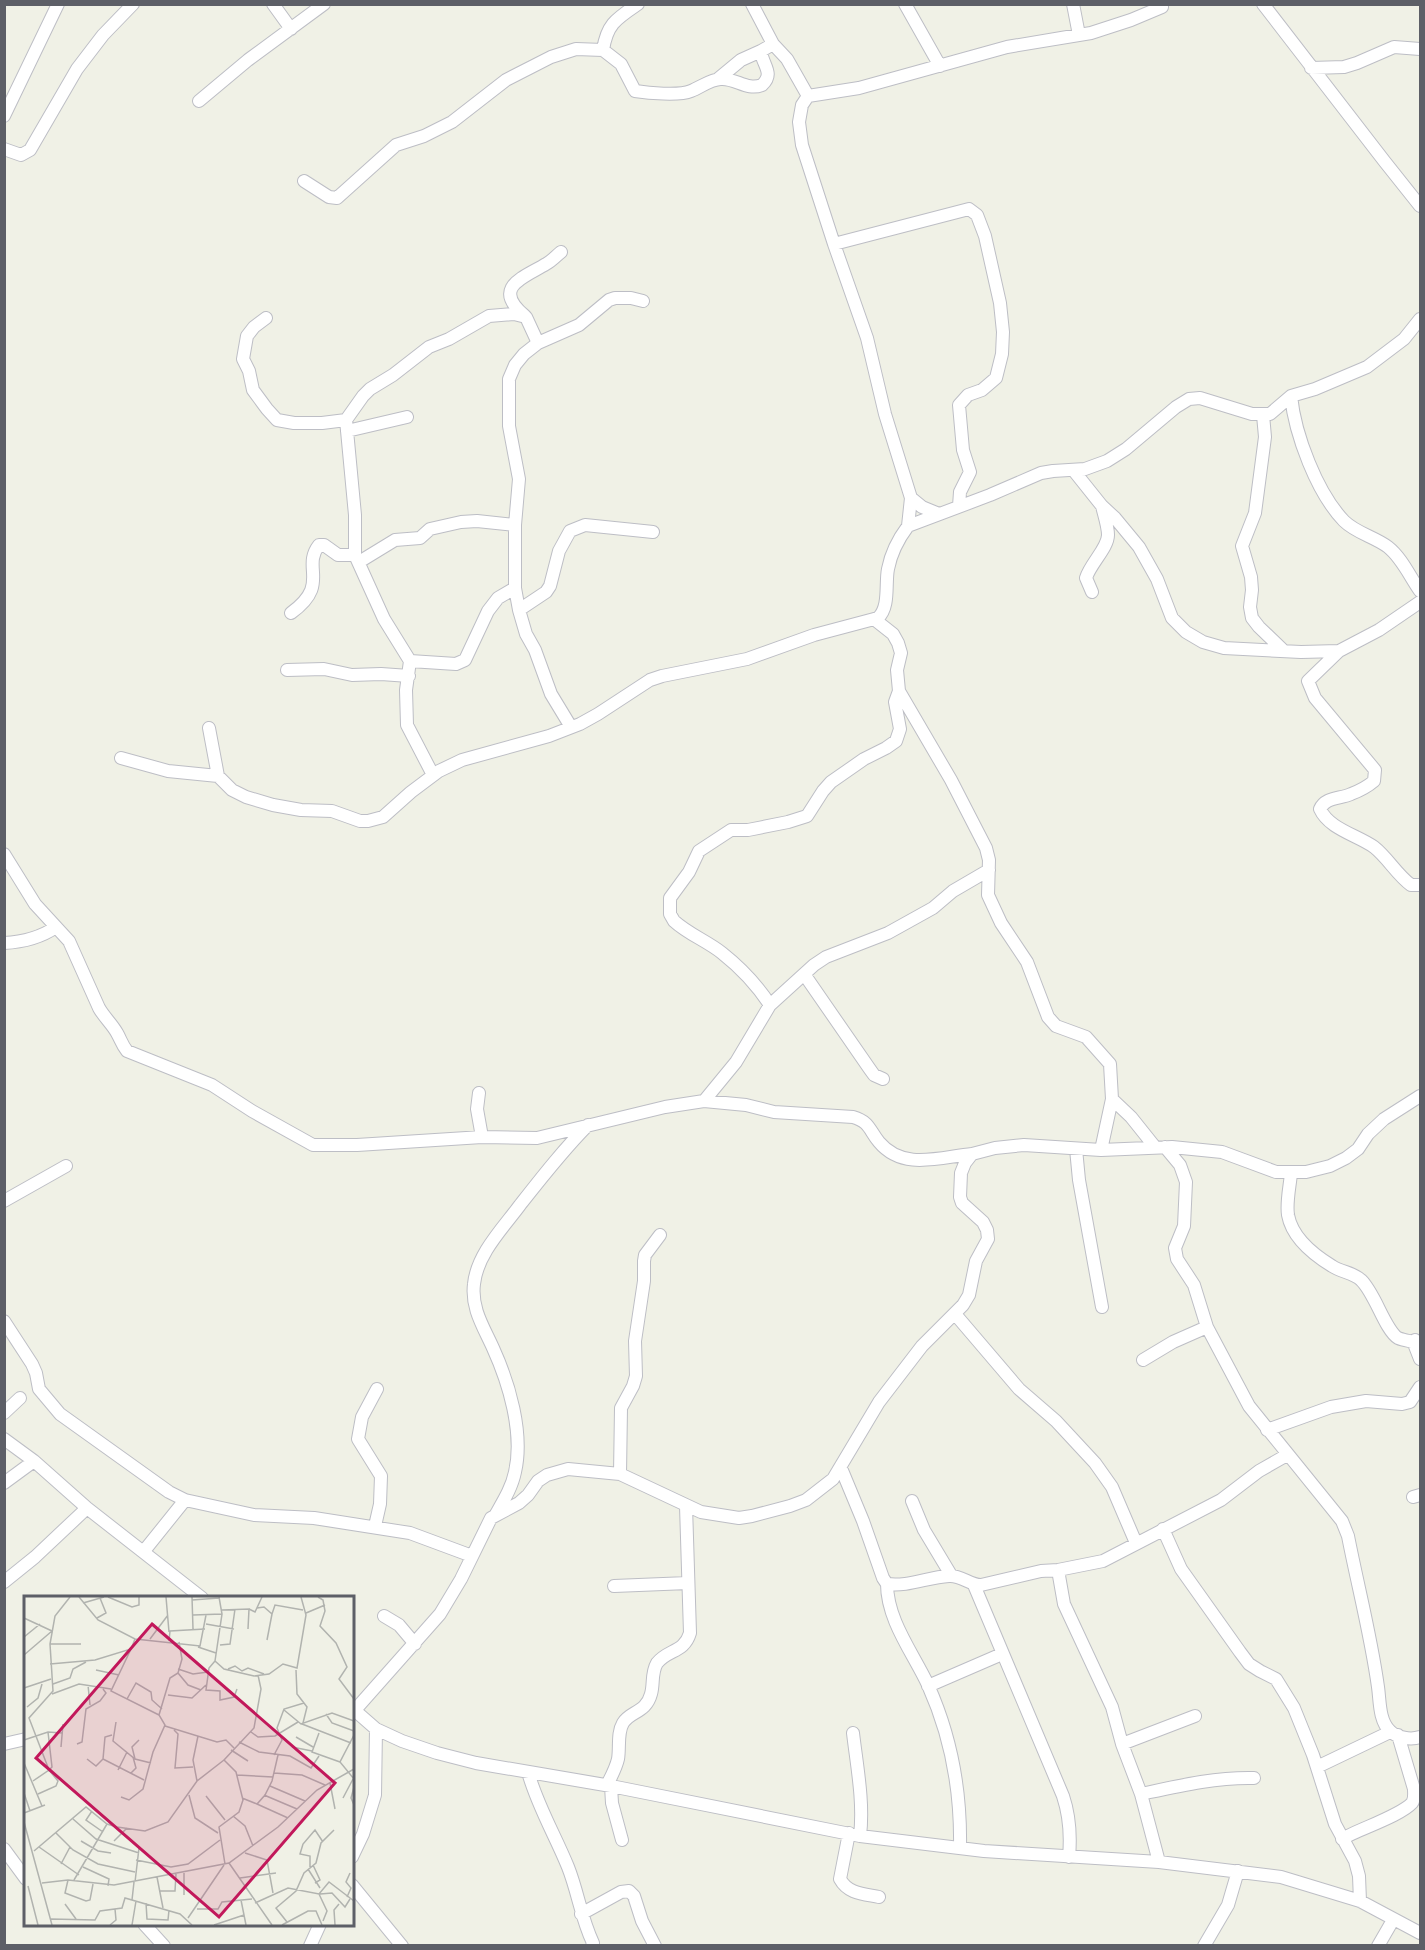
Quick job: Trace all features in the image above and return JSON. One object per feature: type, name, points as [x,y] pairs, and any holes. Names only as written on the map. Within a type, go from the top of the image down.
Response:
[{"type":"street","points":[[4,116],[58,4]]},
{"type":"street","points":[[4,148],[21,155],[26,154],[33,147],[77,69],[103,35],[133,4]]},
{"type":"street","points":[[273,4],[291,29]]},
{"type":"street","points":[[199,101],[248,60],[324,4]]},
{"type":"street","points":[[603,50],[608,28],[638,4]]},
{"type":"street","points":[[752,4],[773,44],[787,59],[808,96]]},
{"type":"street","points":[[905,4],[940,66]]},
{"type":"street","points":[[1073,4],[1079,35]]},
{"type":"street","points":[[1263,4],[1420,206]]},
{"type":"street","points":[[908,526],[911,498],[885,414],[867,338],[802,145],[799,122],[802,105],[808,96],[859,88],[1007,47],[1079,35],[1131,20],[1163,5]]},
{"type":"street","points":[[304,181],[329,197],[338,198],[396,145],[424,136],[452,122],[506,80],[561,53],[576,49],[603,50],[621,64],[633,88],[638,92],[688,92],[718,79],[741,60],[773,44]]},
{"type":"street","points":[[1311,68],[1344,67],[1394,47],[1420,49]]},
{"type":"street","points":[[718,79],[732,80],[750,87],[762,85],[769,77],[769,73],[761,51]]},
{"type":"street","points":[[1411,193],[1420,184]]},
{"type":"street","points":[[834,244],[957,211],[969,209],[977,215],[985,236],[1000,303],[1003,332],[1002,354],[996,378],[982,390],[964,397],[960,405],[963,450],[970,472],[960,492],[959,506]]},
{"type":"street","points":[[538,343],[526,316],[513,303],[512,289],[516,281],[544,266],[561,252]]},
{"type":"street","points":[[571,727],[551,694],[535,650],[526,634],[515,588],[515,525],[519,479],[509,426],[509,379],[514,365],[524,354],[538,343],[579,325],[609,300],[630,298],[643,302]]},
{"type":"street","points":[[433,775],[407,725],[405,703],[410,661],[384,619],[357,558],[347,425],[363,396],[370,389],[393,375],[429,347],[449,339],[489,316],[514,314],[526,316]]},
{"type":"street","points":[[266,318],[247,336],[243,359],[249,371],[253,390],[277,420],[347,425],[407,417]]},
{"type":"street","points":[[209,728],[218,776],[232,790],[246,798],[273,806],[333,811],[368,821],[383,817],[433,775],[462,760],[549,736],[571,727],[598,714],[636,689],[662,676],[747,659],[814,635],[874,619],[884,613],[888,567],[899,537],[908,526],[1041,473],[1074,471],[1094,466],[1117,455],[1188,399],[1200,398],[1252,414],[1270,414],[1291,396],[1366,367],[1404,339],[1420,319]]},
{"type":"street","points":[[1291,396],[1302,443],[1312,469],[1329,501],[1346,523],[1389,548],[1420,591]]},
{"type":"street","points":[[1263,415],[1265,426],[1263,456],[1255,513],[1242,546],[1251,577],[1252,618],[1283,650]]},
{"type":"street","points":[[1074,471],[1139,547],[1157,579],[1172,618],[1186,632],[1203,642],[1224,648],[1339,651]]},
{"type":"street","points":[[911,498],[922,507],[939,514]]},
{"type":"street","points":[[1092,592],[1086,578],[1088,570],[1108,537],[1102,506]]},
{"type":"street","points":[[291,613],[303,604],[312,592],[316,551],[319,545],[324,545],[338,555],[357,558],[395,540],[420,537],[430,529],[461,522],[477,521],[515,525]]},
{"type":"street","points":[[519,610],[546,592],[550,586],[559,551],[570,531],[585,525],[652,532]]},
{"type":"street","points":[[410,661],[461,663],[470,653],[488,611],[498,598],[515,588]]},
{"type":"street","points":[[1420,602],[1379,630],[1339,651],[1308,681],[1315,698],[1375,770],[1374,781],[1353,794],[1321,804],[1322,813],[1341,829],[1380,852],[1411,885],[1420,885]]},
{"type":"street","points":[[874,619],[893,634],[898,643],[901,653],[897,670],[899,691],[951,780],[986,848],[989,860],[988,895],[1001,923],[1027,962],[1048,1017],[1056,1026],[1086,1037],[1110,1064],[1112,1099],[1101,1150]]},
{"type":"street","points":[[287,670],[324,669],[352,675],[409,676]]},
{"type":"street","points":[[770,1005],[751,979],[721,952],[674,921],[670,914],[670,898],[691,868],[699,851],[731,830],[748,830],[800,820],[807,816],[831,782],[864,759],[896,741],[900,729],[895,702],[899,691]]},
{"type":"street","points":[[121,758],[168,771],[218,776]]},
{"type":"street","points":[[4,854],[35,904],[69,941],[104,1018],[116,1031],[127,1051],[212,1084],[305,1143],[313,1145],[357,1145],[482,1137],[537,1138],[665,1107],[704,1101],[746,1105],[774,1112],[862,1119],[883,1147],[904,1160],[917,1161],[1024,1145],[1101,1150],[1160,1147],[1211,1149],[1276,1172],[1290,1173],[1330,1166],[1346,1158],[1358,1149],[1368,1134],[1384,1119],[1420,1096]]},
{"type":"street","points":[[704,1101],[736,1062],[770,1005],[804,974],[826,957],[888,933],[933,908],[953,891],[989,870]]},
{"type":"street","points":[[4,943],[42,936],[56,927]]},
{"type":"street","points":[[804,974],[868,1068],[874,1075],[883,1078]]},
{"type":"street","points":[[478,1093],[477,1109],[482,1137]]},
{"type":"street","points":[[1112,1099],[1180,1165],[1186,1182],[1184,1226],[1175,1248],[1177,1258],[1194,1285],[1207,1327],[1240,1391],[1267,1430],[1342,1521],[1348,1536],[1371,1644],[1380,1710],[1384,1723],[1394,1734],[1415,1796],[1411,1803],[1398,1812],[1342,1839]]},
{"type":"street","points":[[354,1708],[415,1644],[440,1614],[486,1525],[496,1514],[510,1489],[518,1456],[510,1391],[503,1370],[475,1310],[474,1280],[493,1240],[554,1161],[589,1124]]},
{"type":"street","points":[[1076,1149],[1079,1180],[1102,1307]]},
{"type":"street","points":[[496,1514],[519,1503],[538,1481],[556,1471],[583,1469],[620,1473],[686,1506],[724,1517],[752,1516],[806,1500],[833,1479],[879,1402],[922,1347],[955,1314],[969,1295],[976,1261],[988,1239],[983,1222],[962,1203],[960,1197],[961,1173],[972,1154]]},
{"type":"street","points":[[4,1201],[66,1166]]},
{"type":"street","points":[[1290,1173],[1288,1215],[1297,1234],[1314,1253],[1334,1268],[1360,1278],[1374,1298],[1391,1332],[1401,1339],[1418,1340],[1420,1359]]},
{"type":"street","points":[[620,1473],[621,1408],[636,1376],[635,1341],[644,1281],[645,1255],[660,1235]]},
{"type":"street","points":[[955,1314],[1019,1389],[1056,1421],[1095,1462],[1113,1487],[1136,1543]]},
{"type":"street","points":[[4,1321],[32,1364],[39,1389],[60,1414],[154,1483],[185,1500],[254,1515],[314,1518],[375,1526],[410,1533],[472,1556]]},
{"type":"street","points":[[1143,1360],[1173,1342],[1207,1327]]},
{"type":"street","points":[[1267,1430],[1331,1407],[1365,1401],[1402,1404],[1410,1402],[1420,1387]]},
{"type":"street","points":[[375,1526],[380,1504],[381,1476],[358,1439],[362,1417],[377,1389]]},
{"type":"street","points":[[4,1413],[20,1398]]},
{"type":"street","points":[[4,1439],[34,1461],[87,1508],[200,1596]]},
{"type":"street","points":[[886,1584],[899,1585],[951,1575],[974,1585],[981,1585],[1041,1571],[1103,1561],[1119,1555],[1136,1543],[1221,1500],[1259,1471],[1287,1455]]},
{"type":"street","points":[[4,1483],[34,1461]]},
{"type":"street","points":[[841,1468],[886,1584],[891,1611],[939,1713],[959,1792],[960,1847]]},
{"type":"street","points":[[144,1551],[185,1500]]},
{"type":"street","points":[[912,1501],[924,1530],[951,1575]]},
{"type":"street","points":[[622,1840],[609,1785],[618,1760],[621,1730],[624,1722],[640,1712],[648,1703],[652,1693],[653,1673],[657,1664],[683,1646],[690,1633],[686,1506]]},
{"type":"street","points":[[4,1582],[35,1557],[87,1508]]},
{"type":"street","points":[[1163,1529],[1181,1569],[1249,1664],[1276,1679],[1281,1685],[1303,1727],[1335,1824],[1355,1861],[1359,1876],[1360,1901]]},
{"type":"street","points":[[1058,1570],[1064,1604],[1112,1707],[1122,1744],[1141,1794],[1159,1862]]},
{"type":"street","points":[[614,1586],[688,1583]]},
{"type":"street","points":[[974,1585],[1069,1813],[1070,1857]]},
{"type":"street","points":[[384,1616],[399,1625],[415,1644]]},
{"type":"street","points":[[928,1686],[1002,1654]]},
{"type":"street","points":[[354,1710],[376,1729],[437,1753],[476,1763],[609,1785],[854,1835],[984,1851],[1159,1862],[1281,1877],[1360,1901],[1420,1933]]},
{"type":"street","points":[[1122,1744],[1195,1716]]},
{"type":"street","points":[[354,1853],[363,1834],[375,1795],[376,1729]]},
{"type":"street","points":[[853,1733],[862,1821],[854,1835],[840,1880],[844,1886],[855,1892],[879,1897]]},
{"type":"street","points":[[1317,1767],[1394,1734],[1406,1738],[1420,1737]]},
{"type":"street","points":[[4,1744],[24,1739]]},
{"type":"street","points":[[528,1772],[534,1792],[572,1878],[581,1914],[593,1942],[592,1946]]},
{"type":"street","points":[[1141,1794],[1233,1777],[1254,1778]]},
{"type":"street","points":[[4,1849],[24,1876]]},
{"type":"street","points":[[1204,1946],[1228,1905],[1238,1871]]},
{"type":"street","points":[[354,1888],[402,1946]]},
{"type":"street","points":[[581,1914],[621,1892],[629,1891],[634,1896],[642,1921],[655,1946]]},
{"type":"street","points":[[1378,1946],[1393,1920]]},
{"type":"street","points":[[146,1926],[164,1946]]},
{"type":"street","points":[[310,1946],[319,1926]]}]
